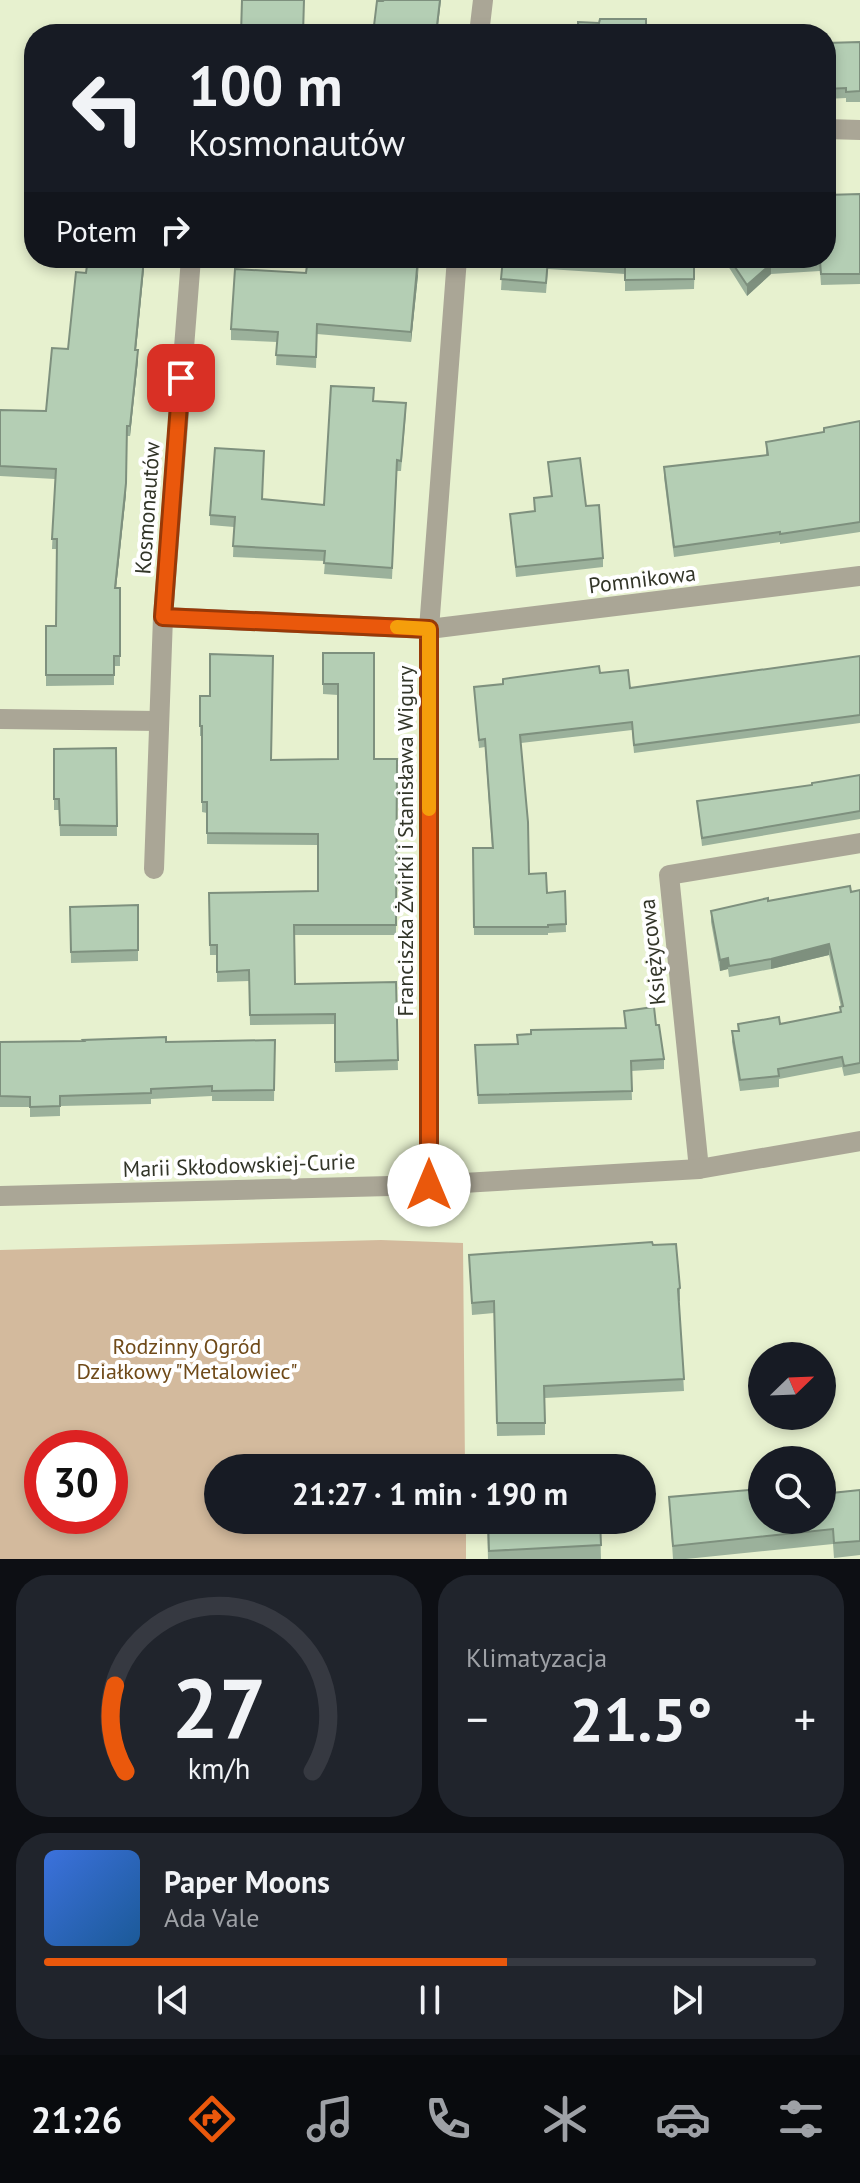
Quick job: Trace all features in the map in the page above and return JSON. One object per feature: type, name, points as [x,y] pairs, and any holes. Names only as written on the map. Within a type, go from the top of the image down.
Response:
[{"type":"street","points":[[480,24],[483,0]]},
{"type":"street","points":[[836,129],[860,130]]},
{"type":"street","name":"Kosmonautów","points":[[154,869],[163,617],[190,268]]},
{"type":"street","name":"Franciszka Żwirki i Stanisława Wigury","points":[[429,1185],[429,629],[456,268]]},
{"type":"street","name":"Pomnikowa","points":[[429,629],[860,576]]},
{"type":"street","points":[[163,617],[429,629]]},
{"type":"street","points":[[0,719],[158,721]]},
{"type":"street","name":"Księżycowa","points":[[699,1169],[669,875],[860,843]]},
{"type":"street","name":"Marii Skłodowskiej-Curie","points":[[0,1196],[429,1185],[699,1169],[860,1141]]},
{"type":"green space","name":"Rodzinny Ogród Działkowy \"Metalowiec\"","points":[[381,1240],[463,1243],[465,1454],[204,1454],[204,1534],[466,1534],[466,1559],[0,1559],[0,1250]]},
{"type":"building","points":[[242,0],[304,0],[303,24],[241,24]]},
{"type":"building","points":[[440,0],[437,24],[374,24],[377,1]]},
{"type":"building","points":[[600,19],[646,19],[646,24],[578,24],[578,22],[599,23]]},
{"type":"building","points":[[860,42],[860,91],[846,92],[846,88],[836,88],[836,43]]},
{"type":"building","points":[[860,194],[860,274],[821,274],[821,268],[836,268],[836,195]]},
{"type":"building","points":[[87,268],[143,268],[115,588],[120,588],[120,656],[114,656],[114,675],[46,675],[46,626],[56,626],[57,539],[52,539],[56,469],[0,466],[0,410],[46,411],[52,348],[68,349],[76,272],[86,273]]},
{"type":"building","points":[[307,268],[417,268],[411,332],[317,324],[316,357],[276,355],[278,332],[231,329],[235,269],[306,273]]},
{"type":"building","points":[[502,268],[547,268],[546,283],[501,279]]},
{"type":"building","points":[[625,268],[694,268],[694,279],[625,280]]},
{"type":"building","points":[[736,268],[766,268],[747,285]]},
{"type":"building","points":[[331,386],[374,388],[373,401],[406,403],[401,461],[397,460],[392,568],[324,563],[325,551],[233,546],[235,517],[210,515],[215,448],[264,451],[262,499],[324,505]]},
{"type":"building","points":[[860,421],[860,522],[674,547],[664,467],[768,455],[766,442],[824,432],[824,428]]},
{"type":"building","points":[[580,458],[586,506],[599,505],[603,558],[516,567],[510,514],[535,511],[534,498],[552,496],[548,462]]},
{"type":"building","points":[[323,653],[374,653],[374,759],[397,759],[396,925],[294,925],[295,984],[396,982],[398,1060],[335,1062],[335,1014],[250,1015],[249,970],[217,972],[217,945],[210,945],[209,893],[318,891],[318,834],[207,833],[207,802],[202,802],[200,696],[210,696],[210,654],[273,656],[271,760],[338,759],[338,684],[323,684]]},
{"type":"building","points":[[860,656],[860,715],[634,745],[632,722],[520,735],[529,874],[546,873],[547,893],[565,891],[566,924],[548,927],[474,927],[473,848],[493,848],[485,739],[479,740],[474,687],[503,684],[503,679],[599,666],[600,673],[628,670],[630,688]]},
{"type":"building","points":[[116,748],[117,826],[60,825],[59,799],[54,799],[54,749]]},
{"type":"building","points":[[860,775],[860,811],[702,838],[697,801]]},
{"type":"building","points":[[850,886],[851,892],[860,890],[860,1063],[844,1066],[842,1057],[778,1069],[779,1076],[740,1080],[732,1031],[739,1031],[738,1024],[779,1017],[780,1024],[841,1012],[840,1007],[843,1006],[829,944],[729,966],[728,958],[720,960],[711,911],[768,898],[768,901]]},
{"type":"building","points":[[138,905],[138,950],[71,952],[70,907]]},
{"type":"building","points":[[654,1007],[664,1059],[631,1061],[632,1091],[478,1095],[475,1045],[518,1044],[517,1035],[531,1034],[531,1030],[626,1028],[624,1011]]},
{"type":"building","points":[[166,1037],[166,1042],[275,1040],[274,1090],[212,1091],[212,1086],[151,1089],[151,1093],[60,1096],[60,1106],[30,1107],[30,1097],[0,1096],[0,1042]]},
{"type":"building","points":[[652,1242],[653,1245],[676,1244],[684,1379],[544,1386],[545,1423],[497,1423],[494,1301],[472,1303],[469,1255]]},
{"type":"building","points":[[748,1490],[748,1534],[786,1534],[673,1546],[669,1497]]},
{"type":"building","points":[[860,1490],[860,1541],[834,1543],[836,1493]]},
{"type":"building","points":[[488,1534],[601,1534],[601,1545],[489,1551]]},
{"type":"slow traffic","points":[[397,627],[429,629],[429,809]]},
{"type":"route","points":[[181,378],[163,617],[429,629],[429,1185]]}]
